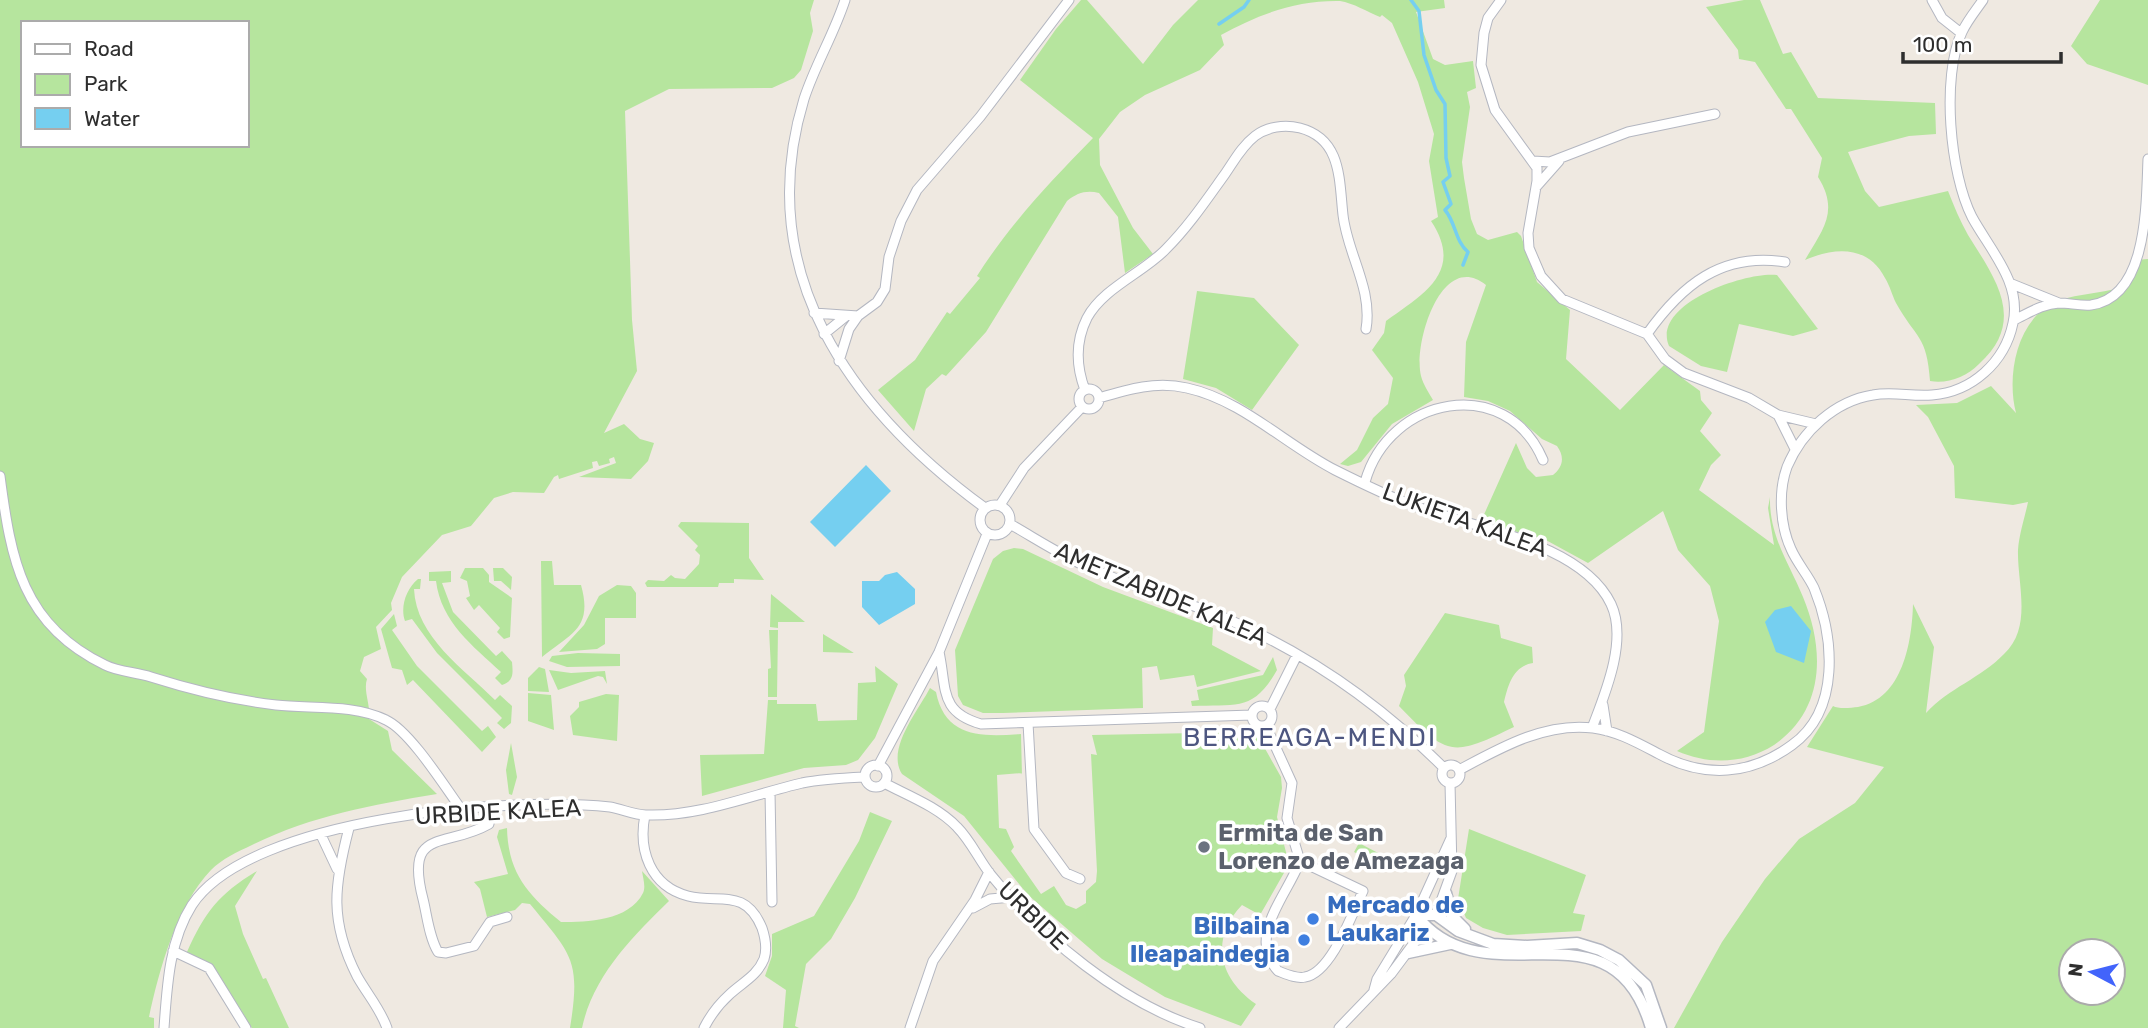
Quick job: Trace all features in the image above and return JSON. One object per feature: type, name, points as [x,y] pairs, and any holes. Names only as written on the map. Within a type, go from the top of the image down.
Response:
[{"type":"street","points":[[845,0],[804,99],[793,152],[791,195],[795,255],[814,313],[839,361],[859,390],[912,450],[985,509]]},
{"type":"street","points":[[839,361],[849,329],[858,316],[877,302],[885,289],[889,257],[901,221],[917,190],[979,117],[1069,0]]},
{"type":"street","points":[[1501,0],[1489,18],[1484,33],[1483,80],[1495,110],[1536,167],[1536,187],[1528,218],[1529,248],[1546,282],[1562,299],[1647,334],[1665,359],[1684,373],[1749,398],[1779,415],[1816,424]]},
{"type":"street","points":[[1932,0],[1942,18],[1961,33]]},
{"type":"street","points":[[1459,770],[1511,743],[1566,727],[1592,727],[1607,731],[1637,742],[1680,764],[1723,772],[1750,769],[1796,743],[1814,720],[1823,699],[1830,661],[1828,640],[1814,588],[1791,550],[1784,530],[1782,491],[1795,449],[1816,424],[1838,407],[1872,395],[1931,396],[1961,388],[1976,380],[1997,359],[2014,320],[2012,284],[1970,212],[1956,169],[1950,123],[1952,77],[1961,33],[1983,0]]},
{"type":"street","points":[[1533,161],[1544,163],[1628,132],[1715,114]]},
{"type":"street","points":[[1082,407],[1079,398],[1085,390],[1077,355],[1088,315],[1106,296],[1143,271],[1167,248],[1194,217],[1246,144],[1273,127],[1293,126],[1311,132],[1326,143],[1335,158],[1343,219],[1366,304],[1366,328]]},
{"type":"street","points":[[1536,187],[1563,158]]},
{"type":"street","points":[[2014,320],[2038,307],[2059,303],[2092,305],[2110,300],[2131,280],[2141,254],[2148,159]]},
{"type":"street","points":[[1647,334],[1671,301],[1707,275],[1747,263],[1785,261]]},
{"type":"street","points":[[2012,284],[2059,303]]},
{"type":"street","points":[[814,313],[858,316]]},
{"type":"street","points":[[824,334],[845,317]]},
{"type":"street","points":[[824,334],[849,329]]},
{"type":"street","name":"LUKIETA KALEA","points":[[1099,398],[1142,386],[1163,385],[1209,394],[1335,470],[1413,505],[1534,543],[1562,555],[1592,578],[1611,604],[1617,630],[1602,702],[1592,727]]},
{"type":"street","points":[[1082,407],[1094,408],[1099,398],[1094,390],[1085,390]]},
{"type":"street","points":[[1365,482],[1370,465],[1388,436],[1413,416],[1445,406],[1478,407],[1509,420],[1521,429],[1543,460]]},
{"type":"street","points":[[985,509],[1000,505],[1024,468],[1082,407]]},
{"type":"street","points":[[1779,415],[1795,449]]},
{"type":"street","points":[[0,476],[9,542],[27,592],[46,624],[67,644],[107,667],[202,693],[274,705],[356,711],[388,720],[414,746],[461,809]]},
{"type":"street","points":[[985,509],[979,522],[988,534],[1001,535],[1010,524],[1007,511],[1000,505]]},
{"type":"street","name":"AMETZABIDE KALEA","points":[[1010,524],[1095,571],[1224,618],[1297,654],[1351,688],[1405,729],[1444,768]]},
{"type":"street","points":[[878,765],[886,772],[884,783],[871,786],[865,777],[868,768],[878,765],[939,652],[988,534]]},
{"type":"street","points":[[939,652],[949,703],[955,713],[981,724],[1252,715]]},
{"type":"street","points":[[1266,726],[1272,718],[1270,709],[1297,654]]},
{"type":"street","name":"LUKIETA KALEA","points":[[1602,702],[1607,731]]},
{"type":"street","points":[[1252,715],[1258,707],[1270,709]]},
{"type":"street","points":[[1252,715],[1256,724],[1266,726]]},
{"type":"street","points":[[1028,723],[1034,828],[1066,873],[1080,879]]},
{"type":"street","points":[[1266,726],[1292,783],[1287,818],[1300,861],[1264,936],[1265,951],[1278,971],[1305,978],[1320,971],[1329,960],[1363,891],[1300,861]]},
{"type":"street","points":[[1450,783],[1443,778],[1444,768],[1452,765],[1459,770]]},
{"type":"street","points":[[1450,783],[1459,778],[1459,770]]},
{"type":"street","name":"URBIDE KALEA","points":[[164,1028],[173,951],[192,906],[221,875],[258,855],[321,835],[398,817],[461,809],[610,807],[645,815],[718,806],[804,783],[865,777]]},
{"type":"street","name":"URBIDE","points":[[884,783],[934,809],[957,826],[999,884],[1067,949],[1105,978],[1162,1015],[1194,1027]]},
{"type":"street","points":[[1339,1028],[1408,953],[1436,915],[1446,893],[1452,872],[1450,783]]},
{"type":"street","points":[[770,792],[772,902]]},
{"type":"street","points":[[491,808],[489,824],[435,842],[420,856],[416,872],[438,952],[446,953],[474,946],[490,922],[507,917]]},
{"type":"street","points":[[645,815],[641,834],[645,857],[655,874],[668,887],[686,896],[723,898],[745,906],[756,916],[763,932],[766,951],[761,965],[751,978],[727,998],[704,1028]]},
{"type":"street","points":[[349,828],[337,869],[335,910],[342,942],[358,978],[376,1004],[387,1028]]},
{"type":"street","points":[[321,835],[337,869]]},
{"type":"street","points":[[1374,990],[1377,979],[1416,915],[1451,838]]},
{"type":"street","points":[[910,1028],[933,961],[983,886],[989,872]]},
{"type":"street","points":[[983,886],[999,884]]},
{"type":"street","points":[[990,899],[999,884]]},
{"type":"street","points":[[1446,893],[1452,916],[1472,936]]},
{"type":"street","points":[[965,913],[990,899],[1012,897]]},
{"type":"street","points":[[1416,915],[1436,915],[1458,931],[1493,944],[1527,946],[1577,943],[1600,950],[1619,960],[1646,985],[1661,1028]]},
{"type":"street","points":[[1416,915],[1426,927],[1452,944]]},
{"type":"street","points":[[1408,953],[1438,944],[1452,944],[1490,955],[1539,956],[1567,953],[1592,957],[1615,968],[1634,988],[1651,1028]]},
{"type":"street","points":[[173,951],[209,968],[246,1028]]},
{"type":"green space","points":[[0,0],[814,0],[810,13],[813,31],[801,70],[794,78],[772,88],[669,89],[625,111],[632,320],[637,371],[604,433],[624,424],[640,439],[654,443],[648,461],[631,479],[579,477],[616,463],[614,457],[609,459],[610,463],[599,466],[597,461],[592,462],[593,468],[559,479],[558,475],[554,477],[544,493],[513,492],[494,498],[471,526],[442,535],[402,577],[391,603],[392,610],[376,627],[381,649],[364,657],[360,671],[367,679],[369,719],[388,731],[392,750],[437,794],[365,807],[297,826],[241,850],[215,866],[188,901],[171,939],[149,1017],[154,1018],[154,1028],[0,1028]]},
{"type":"green space","points":[[1081,0],[1087,0],[1143,64],[1173,25],[1198,0],[1444,0],[1445,8],[1416,12],[1433,59],[1445,65],[1473,61],[1476,88],[1467,92],[1470,107],[1462,162],[1471,219],[1477,234],[1488,240],[1517,232],[1521,236],[1537,282],[1570,310],[1566,359],[1620,410],[1664,365],[1700,391],[1701,400],[1712,413],[1700,431],[1721,455],[1711,465],[1699,490],[1774,545],[1768,508],[1770,497],[1776,537],[1810,617],[1817,658],[1811,697],[1803,715],[1791,731],[1763,751],[1739,759],[1701,759],[1677,751],[1704,732],[1719,621],[1710,586],[1678,550],[1663,511],[1588,563],[1544,539],[1488,524],[1482,519],[1516,443],[1527,468],[1536,477],[1553,475],[1559,469],[1562,458],[1557,446],[1542,439],[1510,411],[1488,401],[1464,397],[1466,342],[1486,285],[1470,277],[1456,280],[1444,290],[1434,305],[1421,344],[1420,362],[1422,379],[1433,400],[1392,424],[1361,462],[1348,466],[1340,464],[1357,450],[1373,418],[1388,404],[1393,378],[1372,350],[1384,333],[1386,321],[1435,280],[1444,254],[1431,221],[1438,217],[1429,161],[1434,134],[1418,82],[1392,23],[1382,15],[1380,17],[1350,4],[1340,1],[1308,3],[1249,21],[1221,35],[1224,45],[1200,70],[1145,95],[1120,112],[1099,139],[1100,165],[1133,228],[1153,254],[1125,273],[1118,217],[1099,193],[1086,192],[1071,198],[986,332],[946,376],[942,374],[926,389],[914,431],[878,390],[915,360],[947,312],[950,314],[980,278],[977,276],[1017,221],[1093,138],[1020,80],[1056,29]]},
{"type":"green space","points":[[1760,0],[1783,54],[1791,52],[1818,98],[1935,103],[1936,134],[1909,136],[1848,152],[1865,191],[1879,207],[1948,191],[1965,230],[1996,283],[2004,315],[2002,331],[1994,348],[1968,373],[1950,380],[1930,381],[1923,346],[1896,303],[1885,278],[1870,259],[1860,254],[1839,251],[1805,260],[1822,230],[1828,211],[1828,201],[1818,177],[1822,158],[1791,109],[1786,109],[1755,62],[1739,59],[1738,50],[1706,7]]},
{"type":"green space","points":[[2100,0],[2148,0],[2148,85],[2087,64],[2071,46]]},
{"type":"green space","points":[[2148,259],[2148,1028],[1674,1028],[1722,942],[1765,879],[1799,839],[1855,803],[1884,767],[1807,747],[1833,706],[1858,707],[1873,702],[1895,681],[1907,651],[1913,604],[1934,647],[1926,713],[2004,654],[2018,631],[2022,604],[2018,550],[2028,502],[2013,505],[1955,498],[1954,466],[1928,417],[1916,405],[1957,403],[1991,386],[2016,413],[2013,398],[2014,365],[2018,348],[2034,319],[2045,308],[2060,300],[2119,288],[2136,260]]},
{"type":"green space","points":[[1777,275],[1818,329],[1793,336],[1739,324],[1727,372],[1701,366],[1669,346],[1667,331],[1674,317],[1687,304],[1705,293],[1745,278]]},
{"type":"green space","points":[[1197,291],[1254,298],[1299,345],[1252,410],[1216,388],[1183,379]]},
{"type":"green space","points":[[681,522],[749,523],[749,558],[764,580],[734,579],[734,583],[719,583],[718,587],[647,587],[645,583],[648,580],[664,581],[671,575],[685,579],[699,564],[700,555],[695,550],[698,546],[678,526]]},
{"type":"green space","points":[[1023,549],[1103,587],[1213,628],[1212,645],[1261,671],[1197,687],[1194,675],[1160,680],[1157,666],[1142,668],[1143,708],[983,713],[963,705],[958,696],[955,650],[993,559],[1003,551]]},
{"type":"green space","points":[[541,561],[552,561],[554,585],[581,585],[584,599],[582,620],[577,628],[542,657]]},
{"type":"green space","points":[[465,568],[483,568],[489,575],[489,582],[512,598],[510,637],[504,639],[497,632],[500,628],[479,605],[474,610],[466,598],[470,596],[467,581],[460,578]]},
{"type":"green space","points":[[493,568],[503,568],[512,577],[511,590],[501,581],[494,581]]},
{"type":"green space","points":[[451,571],[451,582],[442,583],[453,612],[496,656],[502,651],[512,662],[512,676],[502,685],[495,678],[501,672],[469,643],[451,621],[439,596],[436,581],[429,581],[429,572]]},
{"type":"green space","points":[[418,579],[421,579],[420,589],[414,589],[417,606],[432,637],[456,664],[495,700],[500,695],[512,706],[511,723],[504,729],[497,723],[502,718],[437,653],[412,619],[405,621],[405,598]]},
{"type":"green space","points":[[617,585],[631,586],[636,593],[636,618],[605,618],[605,644],[597,649],[559,652],[584,625],[599,596]]},
{"type":"green space","points":[[771,594],[805,622],[778,622],[778,628],[770,627]]},
{"type":"green space","points":[[1445,613],[1499,625],[1501,638],[1532,647],[1533,663],[1516,672],[1504,702],[1514,727],[1477,744],[1463,747],[1441,743],[1415,723],[1399,706],[1406,686],[1404,675]]},
{"type":"green space","points":[[394,614],[397,626],[392,630],[417,666],[482,731],[488,726],[496,737],[482,752],[413,680],[407,685],[402,670],[392,668],[381,629]]},
{"type":"green space","points":[[769,630],[778,630],[777,697],[768,697],[768,669],[771,668]]},
{"type":"green space","points":[[823,634],[854,653],[823,652]]},
{"type":"green space","points":[[578,653],[620,654],[620,666],[567,667],[549,661],[552,656]]},
{"type":"green space","points":[[1273,657],[1277,670],[1260,693],[1251,699],[1232,705],[1192,706],[1191,701],[1199,700],[1197,690],[1263,675]]},
{"type":"green space","points":[[875,666],[898,684],[875,738],[858,760],[846,765],[804,768],[702,796],[700,755],[764,754],[768,700],[777,700],[777,704],[816,704],[818,721],[857,720],[858,683],[876,682]]},
{"type":"green space","points":[[539,667],[545,669],[549,692],[528,691],[528,678]]},
{"type":"green space","points":[[549,670],[571,673],[605,671],[607,684],[603,677],[598,676],[558,690]]},
{"type":"green space","points":[[930,688],[936,692],[948,718],[957,726],[979,734],[1021,734],[1022,773],[997,775],[999,828],[1006,829],[1014,847],[1011,851],[1041,894],[1054,886],[1066,905],[1076,909],[1086,903],[1086,891],[1096,882],[1091,754],[1097,755],[1092,735],[1248,732],[1259,738],[1281,777],[1277,817],[1289,864],[1260,915],[1242,905],[1225,931],[1222,944],[1226,970],[1243,994],[1256,1004],[1241,1026],[1165,997],[1102,959],[1028,895],[964,816],[902,774],[898,764],[901,742]]},
{"type":"green space","points":[[528,693],[551,695],[554,730],[528,721]]},
{"type":"green space","points":[[606,694],[619,695],[617,741],[573,735],[570,716],[579,707],[579,702]]},
{"type":"green space","points":[[511,743],[517,777],[512,795],[509,794],[506,770]]},
{"type":"green space","points":[[870,812],[892,821],[855,898],[831,939],[806,964],[795,1026],[799,1028],[783,1028],[786,990],[765,976],[772,956],[772,934],[814,916],[859,841]]},
{"type":"green space","points":[[507,828],[511,858],[522,882],[561,922],[606,918],[628,909],[643,893],[642,871],[669,901],[642,928],[605,974],[587,1009],[582,1028],[570,1028],[574,987],[570,960],[556,935],[530,904],[522,903],[515,910],[487,917],[480,889],[474,882],[508,874],[497,837],[499,830]]},
{"type":"green space","points":[[1469,829],[1586,875],[1573,913],[1585,915],[1581,931],[1507,935],[1483,928],[1466,918],[1458,899]]},
{"type":"green space","points":[[1359,843],[1380,854],[1376,863],[1354,852]]},
{"type":"green space","points":[[257,871],[235,906],[243,934],[289,1028],[252,1028],[214,968],[187,952],[200,926],[215,905]]},
{"type":"water","points":[[866,465],[891,491],[835,547],[810,522]]},
{"type":"water","points":[[897,572],[915,589],[915,604],[879,625],[862,607],[862,581],[879,581],[885,575]]},
{"type":"water","points":[[1791,606],[1811,631],[1804,663],[1776,652],[1765,622],[1775,610]]},
{"type":"waterway","points":[[1219,24],[1244,7],[1249,0]]},
{"type":"waterway","points":[[1411,0],[1419,11],[1424,55],[1436,90],[1445,104],[1446,158],[1450,176],[1443,182],[1451,204],[1445,210],[1460,243],[1468,252],[1463,265]]},
{"type":"place","name":"Ermita de San Lorenzo de Amezaga","points":[[1204,847]]},
{"type":"place","name":"Mercado de Laukariz","points":[[1313,919]]},
{"type":"place","name":"Bilbaina Ileapaindegia","points":[[1304,940]]},
{"type":"district","name":"BERREAGA-MENDI","points":[[1310,737]]}]
